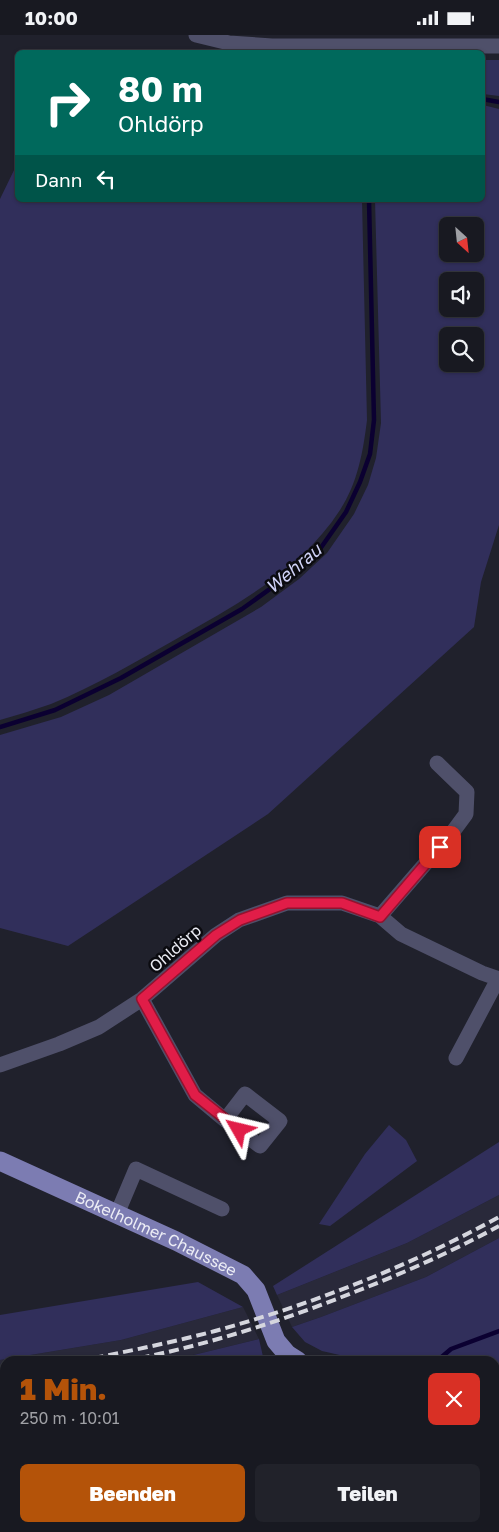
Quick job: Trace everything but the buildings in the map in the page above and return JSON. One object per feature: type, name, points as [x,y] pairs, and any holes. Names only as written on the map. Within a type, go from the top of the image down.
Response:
[{"type":"main road","name":"Bokelholmer Chaussee","points":[[0,1161],[176,1241],[243,1275],[256,1290],[276,1341],[290,1356]]},
{"type":"street","points":[[197,36],[229,43],[272,46],[499,46]]},
{"type":"street","points":[[380,917],[466,814],[467,792],[437,763]]},
{"type":"street","name":"Ohldörp","points":[[0,1063],[59,1044],[99,1027],[142,999],[216,935],[240,920],[287,903],[342,903],[380,917],[401,934],[498,979],[456,1057]]},
{"type":"street","points":[[142,999],[195,1095],[225,1120]]},
{"type":"street","points":[[117,1214],[136,1169],[222,1209]]},
{"type":"shaded area","points":[[485,60],[499,60],[499,96],[485,94]]},
{"type":"shaded area","points":[[485,106],[499,109],[499,525],[481,582],[474,627],[268,814],[68,946],[0,928],[0,735],[61,717],[109,695],[261,607],[299,579],[327,553],[354,514],[368,485],[376,458],[381,423],[375,202],[485,202]]},
{"type":"shaded area","points":[[15,168],[15,202],[362,202],[367,420],[359,467],[346,499],[325,531],[288,567],[246,598],[116,673],[51,704],[0,720],[0,199]]},
{"type":"shaded area","points":[[389,1125],[406,1140],[417,1161],[330,1226],[319,1224],[365,1154]]},
{"type":"shaded area","points":[[499,1142],[499,1195],[407,1243],[277,1295],[273,1286]]},
{"type":"shaded area","points":[[499,1195],[499,1238],[426,1277],[292,1327],[277,1295],[407,1243]]},
{"type":"shaded area","points":[[499,1238],[499,1356],[344,1356],[322,1351],[305,1342],[292,1327],[321,1317],[426,1277]]},
{"type":"shaded area","points":[[198,1282],[243,1307],[121,1340],[24,1356],[0,1356],[0,1315]]},
{"type":"shaded area","points":[[243,1307],[259,1339],[189,1356],[24,1356],[121,1340]]},
{"type":"shaded area","points":[[259,1339],[263,1356],[189,1356]]},
{"type":"waterway","name":"Wehrau","points":[[485,100],[499,102]]},
{"type":"waterway","name":"Wehrau","points":[[0,727],[55,710],[121,678],[242,609],[288,576],[320,549],[346,512],[370,454],[374,420],[369,202]]},
{"type":"waterway","points":[[443,1356],[451,1349],[499,1331]]},
{"type":"railway","points":[[103,1356],[198,1335],[288,1309],[360,1282],[431,1252],[499,1217]]},
{"type":"railway","points":[[150,1356],[243,1332],[357,1291],[411,1269],[499,1226]]},
{"type":"route","points":[[239,1130],[195,1095],[142,999],[216,935],[240,920],[287,903],[342,903],[380,917],[440,847]]}]
